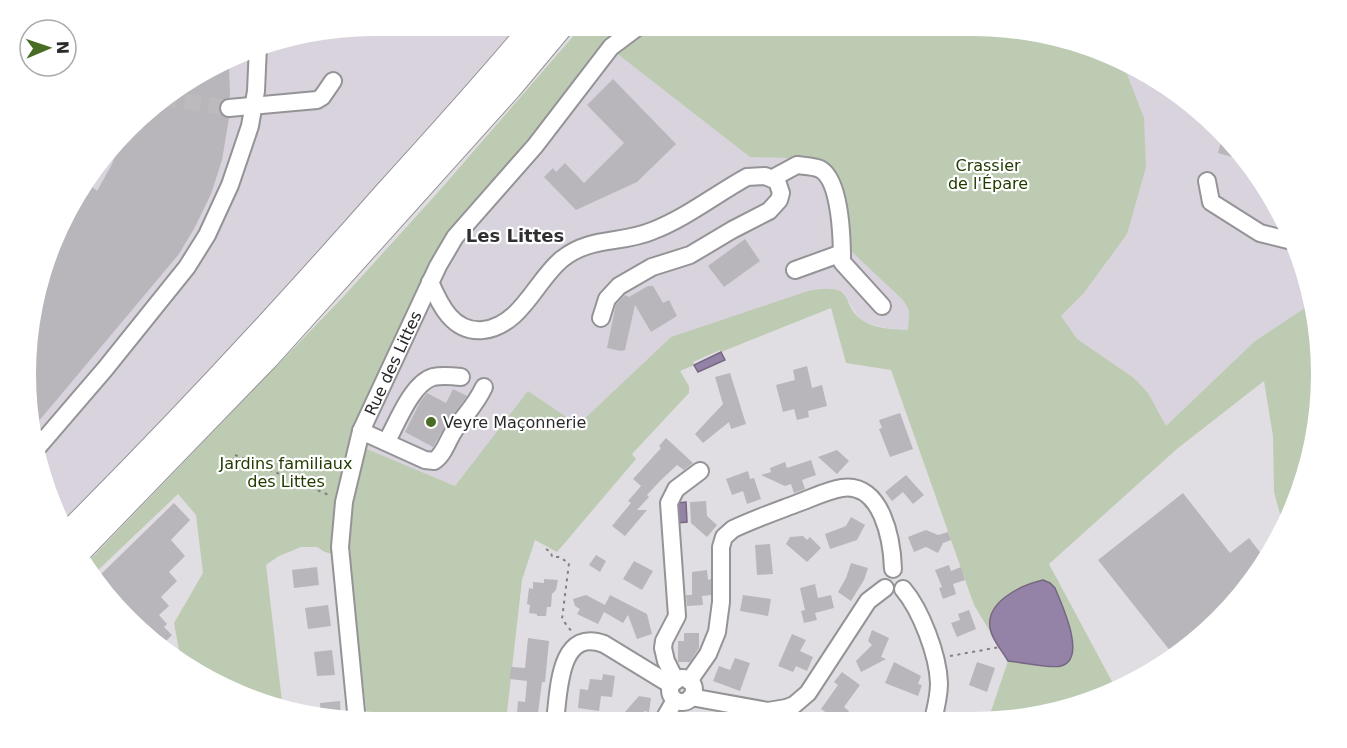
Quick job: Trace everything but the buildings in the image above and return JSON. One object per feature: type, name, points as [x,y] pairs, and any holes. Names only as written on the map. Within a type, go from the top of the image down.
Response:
[{"type":"highway","points":[[74,529],[163,440],[295,298],[527,36]]},
{"type":"highway","points":[[83,546],[267,356],[509,87],[552,36]]},
{"type":"street","name":"Rue des Littes","points":[[356,711],[340,560],[340,534],[344,502],[361,431],[430,282],[455,237],[536,147],[600,62],[617,41],[624,36]]},
{"type":"street","points":[[43,442],[188,267],[207,235],[230,185],[247,136],[253,106],[257,57]]},
{"type":"street","points":[[230,108],[317,100],[322,98],[333,81]]},
{"type":"street","points":[[773,178],[797,165],[821,170],[832,181],[841,229],[842,262],[882,306]]},
{"type":"street","points":[[430,282],[437,299],[454,322],[473,330],[484,330],[509,319],[548,273],[562,259],[578,249],[593,243],[652,231],[747,177],[757,175],[773,178],[780,186],[781,193],[776,205],[769,211],[690,255],[652,267],[619,286],[607,299],[601,318]]},
{"type":"street","points":[[1207,181],[1212,202],[1260,233],[1282,239]]},
{"type":"street","points":[[795,270],[842,253]]},
{"type":"street","points":[[387,441],[416,388],[425,380],[443,375],[461,377]]},
{"type":"street","points":[[361,431],[425,460],[434,461],[441,455],[458,425],[474,407],[484,387]]},
{"type":"street","points":[[680,689],[666,662],[663,648],[664,641],[677,616],[669,503],[676,489],[700,471]]},
{"type":"street","points":[[668,712],[680,689],[708,654],[717,632],[721,602],[721,547],[724,537],[734,529],[837,489],[857,489],[865,492],[882,514],[892,546],[893,569]]},
{"type":"street","points":[[893,569],[904,573],[906,581],[903,588],[894,592],[885,588],[883,578],[886,572],[893,569]]},
{"type":"street","points":[[556,712],[564,661],[570,651],[581,644],[595,641],[604,644],[680,689],[768,711],[794,705],[808,693],[868,601],[885,588]]},
{"type":"street","points":[[903,588],[915,605],[934,659],[939,692],[935,712]]},
{"type":"path","points":[[235,455],[344,502]]},
{"type":"path","points":[[546,549],[551,552],[552,557],[559,557],[569,564],[562,619],[581,644]]},
{"type":"path","points":[[934,659],[1000,647]]},
{"type":"shaded area","points":[[513,36],[243,339],[69,518],[54,483],[42,440],[39,418],[36,374],[42,308],[54,265],[71,225],[93,186],[120,151],[151,120],[186,93],[225,71],[265,54],[308,42],[352,37]]},
{"type":"shaded area","points":[[606,45],[750,157],[786,158],[824,164],[909,310],[908,330],[864,322],[858,317],[844,293],[831,288],[671,337],[578,426],[528,392],[455,486],[367,449],[350,446],[414,305]]},
{"type":"shaded area","points":[[1125,72],[1179,106],[1212,135],[1241,168],[1266,205],[1276,225],[1293,265],[1305,308],[1255,341],[1166,426],[1134,378],[1077,339],[1060,316],[1084,293],[1108,261]]},
{"type":"shaded area","points":[[721,352],[725,360],[698,372],[694,365]]},
{"type":"shaded area","points":[[686,502],[687,522],[678,523],[677,503]]},
{"type":"shaded area","points":[[1043,580],[1055,588],[1067,617],[1073,642],[1069,661],[1057,667],[1008,661],[991,632],[992,612],[1005,597],[1024,586]]},
{"type":"green space","points":[[573,36],[621,36],[546,126],[447,236],[350,446],[367,449],[455,486],[528,391],[578,425],[671,337],[808,291],[825,289],[842,292],[857,316],[865,322],[880,327],[908,330],[909,310],[903,300],[850,250],[824,164],[786,158],[750,157],[615,52],[636,36],[973,36],[1039,42],[1082,54],[1127,73],[1144,118],[1146,167],[1127,234],[1084,293],[1061,316],[1077,339],[1134,378],[1148,393],[1166,426],[1255,341],[1305,308],[1310,352],[1310,396],[1305,440],[1293,483],[1280,514],[1274,492],[1273,436],[1264,381],[1178,448],[1049,564],[1112,682],[1082,694],[1039,706],[991,711],[1008,661],[974,605],[891,370],[846,363],[831,308],[721,352],[720,350],[693,362],[694,365],[680,371],[689,386],[689,393],[632,454],[636,459],[557,552],[535,540],[522,580],[507,712],[366,712],[348,558],[325,552],[317,547],[301,547],[279,556],[266,565],[282,699],[265,694],[205,667],[179,650],[174,623],[203,573],[196,515],[178,494],[99,570],[91,559],[344,296],[440,190]]},
{"type":"tunnel","points":[[176,100],[229,108]]},
{"type":"place","name":"Veyre Maçonnerie","points":[[431,422]]},
{"type":"district","name":"Les Littes","points":[[515,236]]},
{"type":"park label","name":"Crassier de l'Épare","points":[[988,174]]},
{"type":"park label","name":"Jardins familiaux des Littes","points":[[286,472]]}]
